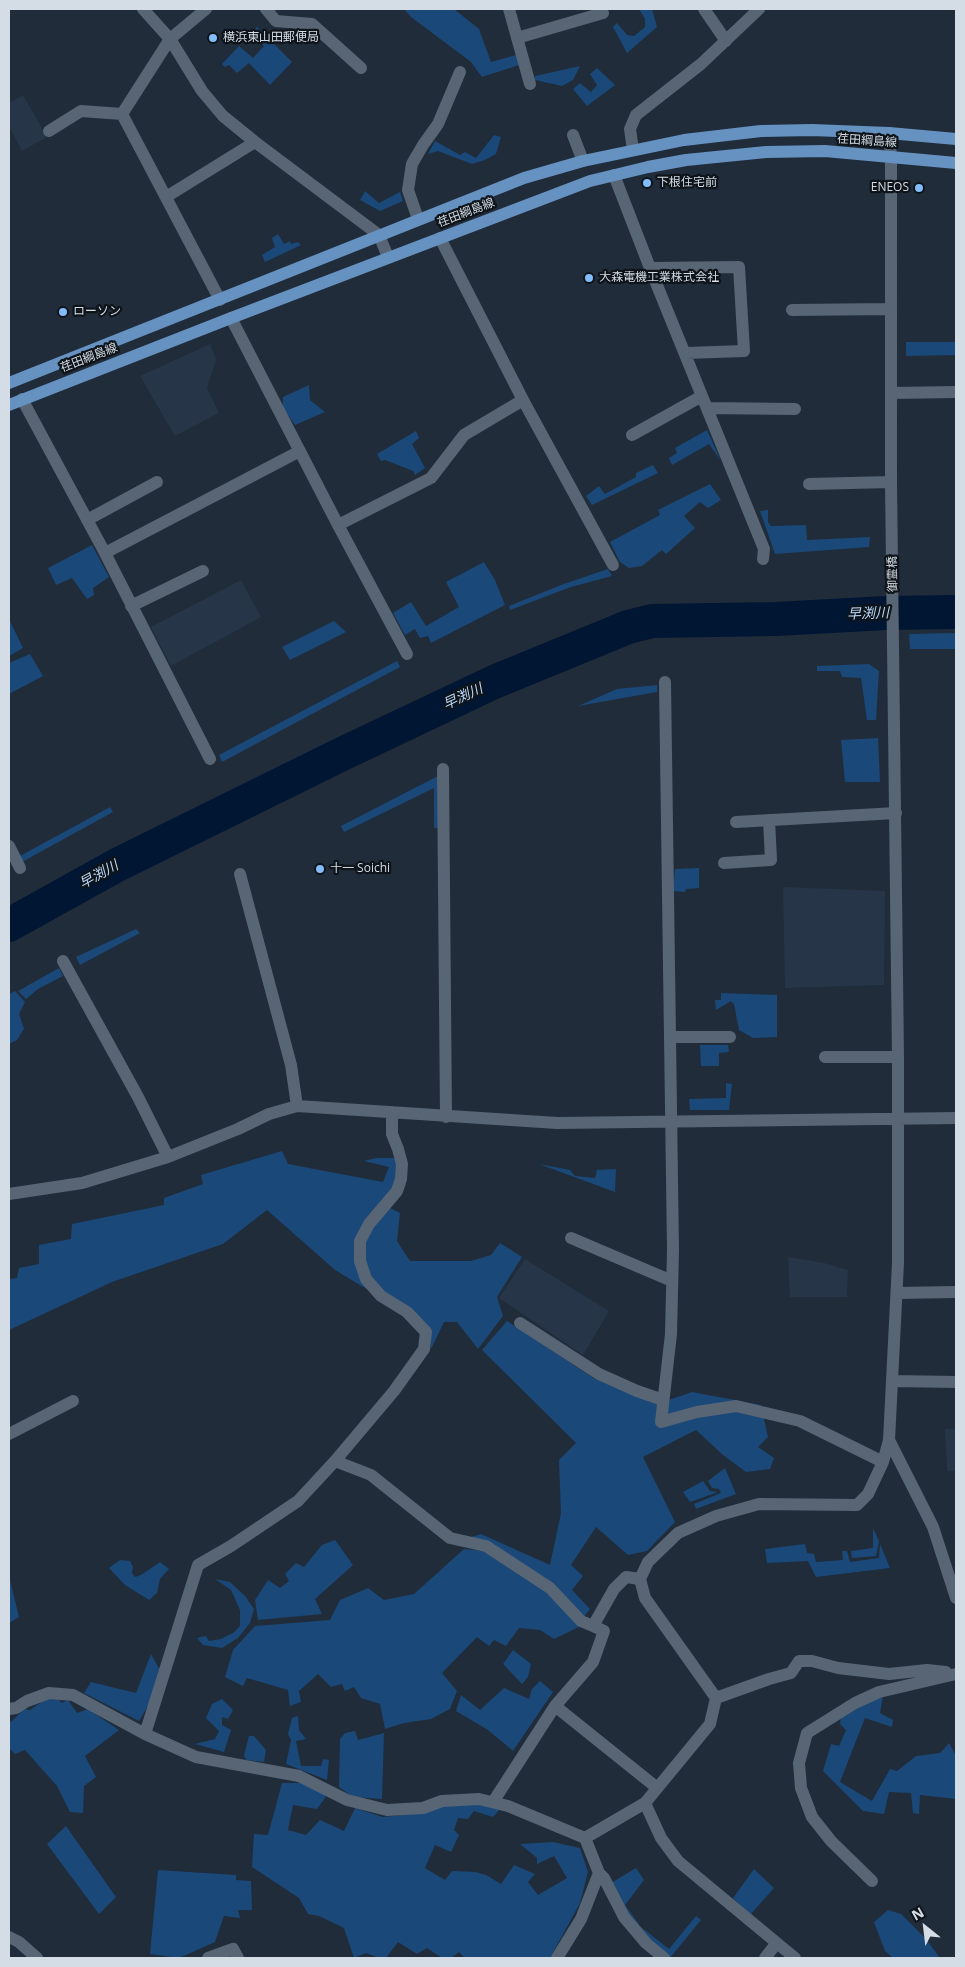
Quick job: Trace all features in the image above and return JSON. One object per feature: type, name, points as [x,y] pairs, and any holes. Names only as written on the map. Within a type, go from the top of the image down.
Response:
[{"type":"main road","name":"荏田綱島線","points":[[10,380],[220,300],[379,234],[524,178],[583,161],[684,140],[761,132],[812,130],[889,133],[956,139]]},
{"type":"main road","name":"荏田綱島線","points":[[9,405],[388,257],[570,188],[614,175],[686,160],[766,152],[825,151],[956,163]]},
{"type":"street","points":[[143,9],[170,39],[202,91],[222,116],[254,142],[379,234],[388,257]]},
{"type":"street","points":[[122,114],[170,39],[206,9]]},
{"type":"street","points":[[266,9],[276,21],[312,24],[361,68]]},
{"type":"street","points":[[509,9],[530,84]]},
{"type":"street","points":[[704,9],[726,41]]},
{"type":"street","points":[[632,150],[630,129],[636,115],[701,64],[759,9]]},
{"type":"street","points":[[517,38],[603,13]]},
{"type":"street","points":[[418,219],[408,190],[412,164],[438,124],[460,72]]},
{"type":"street","points":[[49,131],[81,111],[122,114]]},
{"type":"street","points":[[122,114],[220,300]]},
{"type":"street","name":"御霊橋","points":[[640,1579],[648,1562],[678,1534],[716,1516],[760,1504],[857,1505],[868,1494],[883,1462],[889,1440],[896,1293],[898,1057],[891,482],[891,156],[889,133]]},
{"type":"street","points":[[572,135],[583,161]]},
{"type":"street","points":[[166,197],[254,142]]},
{"type":"street","points":[[614,175],[764,550],[763,559]]},
{"type":"street","points":[[440,238],[523,400],[613,565]]},
{"type":"street","points":[[650,268],[739,267],[744,351],[686,353]]},
{"type":"street","points":[[792,310],[890,309]]},
{"type":"street","points":[[231,318],[407,654]]},
{"type":"street","points":[[891,393],[956,392]]},
{"type":"street","points":[[22,399],[88,520],[210,759]]},
{"type":"street","points":[[338,525],[432,478],[464,435],[523,400]]},
{"type":"street","points":[[632,435],[705,402],[795,409]]},
{"type":"street","points":[[105,553],[300,451]]},
{"type":"street","points":[[88,520],[157,482]]},
{"type":"street","points":[[809,484],[891,482]]},
{"type":"street","points":[[131,606],[203,571]]},
{"type":"street","points":[[664,682],[672,1281],[671,1334],[661,1422],[697,1412],[736,1406],[800,1421],[883,1462]]},
{"type":"street","points":[[443,769],[446,1117]]},
{"type":"street","points":[[736,822],[896,813]]},
{"type":"street","points":[[724,863],[771,860],[768,820]]},
{"type":"street","points":[[9,846],[20,868]]},
{"type":"street","points":[[240,874],[291,1066],[298,1106]]},
{"type":"street","points":[[63,961],[138,1097],[168,1157]]},
{"type":"street","points":[[670,1037],[730,1037]]},
{"type":"street","points":[[825,1057],[898,1057]]},
{"type":"street","points":[[9,1194],[82,1183],[168,1157],[238,1129],[269,1114],[298,1106],[557,1123],[671,1120],[956,1118]]},
{"type":"street","points":[[145,1734],[198,1565],[231,1546],[298,1501],[335,1461],[394,1391],[424,1349],[426,1332],[407,1312],[381,1296],[366,1279],[360,1261],[360,1242],[369,1224],[397,1191],[401,1179],[402,1164],[392,1134],[392,1112]]},
{"type":"street","points":[[571,1238],[672,1281]]},
{"type":"street","points":[[896,1293],[956,1292]]},
{"type":"street","points":[[520,1323],[599,1374],[663,1400]]},
{"type":"street","points":[[893,1381],[956,1382]]},
{"type":"street","points":[[9,1434],[73,1401]]},
{"type":"street","points":[[889,1440],[933,1528],[956,1598]]},
{"type":"street","points":[[335,1461],[371,1475],[450,1538],[486,1546],[550,1588],[581,1621],[604,1631],[593,1662],[555,1706],[492,1802]]},
{"type":"street","points":[[585,1838],[645,1803],[656,1787],[710,1724],[716,1698],[645,1598],[640,1579],[626,1577],[614,1589],[593,1626]]},
{"type":"street","points":[[716,1698],[791,1673],[800,1661],[812,1661],[838,1668],[888,1674],[927,1670],[956,1674]]},
{"type":"street","points":[[872,1881],[831,1841],[812,1818],[801,1788],[799,1764],[807,1733],[855,1703],[879,1692],[956,1674]]},
{"type":"street","points":[[9,1709],[16,1708],[27,1701],[49,1693],[73,1695],[145,1734],[196,1757],[299,1776],[347,1800],[387,1810],[423,1808],[442,1801],[479,1799],[508,1806],[585,1838],[598,1873],[604,1878],[624,1917],[646,1943],[664,1958]]},
{"type":"street","points":[[555,1706],[656,1787]]},
{"type":"street","points":[[645,1803],[661,1838],[678,1861],[795,1958]]},
{"type":"street","points":[[557,1958],[581,1919],[598,1873]]},
{"type":"street","points":[[9,1936],[20,1942],[37,1958]]},
{"type":"street","points":[[765,1958],[776,1944]]},
{"type":"street","points":[[208,1958],[233,1949],[238,1958]]},
{"type":"shaded area","points":[[404,9],[454,9],[479,29],[491,62],[516,55],[519,65],[482,77],[471,62],[411,17]]},
{"type":"shaded area","points":[[639,9],[652,9],[657,27],[627,53],[613,27],[617,23],[627,35],[634,36],[645,27],[645,19]]},
{"type":"shaded area","points":[[257,27],[292,62],[270,85],[249,63],[237,73],[229,65],[225,67],[222,64],[239,46],[253,58],[264,46],[251,32]]},
{"type":"shaded area","points":[[580,66],[573,80],[562,86],[535,80],[535,76]]},
{"type":"shaded area","points":[[597,68],[615,85],[587,106],[573,89],[580,83],[591,92],[597,85],[590,74]]},
{"type":"shaded area","points":[[23,95],[47,137],[22,151],[9,126],[9,103]]},
{"type":"shaded area","points":[[494,135],[501,137],[496,154],[472,164],[438,151],[428,154],[435,141],[460,155],[465,152],[476,158]]},
{"type":"shaded area","points":[[365,191],[379,203],[400,192],[403,201],[380,211],[360,200]]},
{"type":"shaded area","points":[[278,234],[284,244],[290,241],[291,244],[298,242],[301,245],[265,262],[262,255],[275,247],[272,238]]},
{"type":"shaded area","points":[[906,342],[956,342],[956,355],[906,356]]},
{"type":"shaded area","points":[[210,344],[216,360],[207,388],[219,413],[175,436],[140,376]]},
{"type":"shaded area","points":[[309,385],[310,400],[325,412],[295,425],[283,408],[283,397]]},
{"type":"shaded area","points":[[707,430],[721,461],[709,444],[672,465],[669,458],[677,453],[675,448]]},
{"type":"shaded area","points":[[416,431],[419,438],[412,444],[425,468],[415,475],[413,471],[385,460],[381,461],[377,454]]},
{"type":"shaded area","points":[[653,465],[658,473],[592,505],[586,496],[599,486],[605,494],[636,477],[636,473]]},
{"type":"shaded area","points":[[710,484],[721,500],[708,508],[700,502],[684,516],[695,528],[666,554],[662,550],[642,566],[629,568],[620,562],[610,542],[660,515],[658,510]]},
{"type":"shaded area","points":[[768,510],[768,522],[771,526],[806,525],[807,540],[870,537],[869,547],[775,554],[760,511]]},
{"type":"shaded area","points":[[92,545],[109,577],[93,588],[94,595],[87,599],[72,578],[56,585],[48,568]]},
{"type":"shaded area","points":[[484,562],[495,580],[505,605],[431,643],[428,636],[420,638],[415,629],[405,635],[393,613],[411,602],[426,626],[459,607],[446,582]]},
{"type":"shaded area","points":[[608,569],[612,576],[571,587],[510,610],[509,606]]},
{"type":"shaded area","points":[[241,580],[261,617],[171,666],[151,627]]},
{"type":"shaded area","points":[[9,619],[23,648],[9,656]]},
{"type":"shaded area","points":[[334,621],[346,632],[290,660],[282,647]]},
{"type":"shaded area","points":[[956,633],[956,649],[910,649],[909,634]]},
{"type":"shaded area","points":[[30,654],[43,676],[9,694],[9,663]]},
{"type":"shaded area","points":[[397,661],[400,667],[222,762],[219,755]]},
{"type":"shaded area","points":[[869,664],[879,671],[876,720],[867,720],[861,678],[842,677],[840,671],[817,671],[817,666]]},
{"type":"shaded area","points":[[657,685],[657,692],[578,706],[617,689]]},
{"type":"shaded area","points":[[878,738],[880,782],[845,782],[841,740]]},
{"type":"shaded area","points":[[438,776],[440,828],[434,828],[434,788],[344,832],[341,826]]},
{"type":"shaded area","points":[[110,807],[113,812],[22,862],[18,857]]},
{"type":"shaded area","points":[[699,868],[699,888],[686,889],[685,892],[673,891],[675,869]]},
{"type":"shaded area","points":[[783,887],[885,891],[884,985],[785,988]]},
{"type":"shaded area","points":[[136,929],[140,933],[80,965],[76,957]]},
{"type":"shaded area","points":[[59,968],[63,976],[38,989],[26,999],[18,991]]},
{"type":"shaded area","points":[[15,991],[25,1002],[19,1014],[24,1029],[17,1040],[9,1044],[9,994]]},
{"type":"shaded area","points":[[721,993],[777,995],[777,1037],[753,1038],[739,1030],[734,1004],[731,1001],[716,1010],[715,1000],[721,1000]]},
{"type":"shaded area","points":[[700,1045],[728,1045],[729,1052],[719,1053],[719,1066],[701,1066]]},
{"type":"shaded area","points":[[726,1083],[732,1084],[729,1110],[690,1110],[689,1099],[726,1098]]},
{"type":"shaded area","points":[[282,1151],[288,1164],[383,1182],[389,1167],[364,1161],[376,1158],[395,1158],[399,1167],[388,1207],[400,1213],[397,1241],[410,1261],[471,1261],[491,1255],[500,1243],[522,1257],[497,1297],[503,1316],[478,1349],[457,1322],[444,1322],[431,1349],[428,1326],[335,1270],[267,1210],[223,1244],[112,1282],[9,1330],[9,1279],[17,1278],[19,1268],[39,1264],[39,1245],[71,1239],[72,1224],[164,1205],[164,1198],[203,1184],[201,1175]]},
{"type":"shaded area","points":[[539,1164],[570,1170],[575,1176],[595,1178],[597,1170],[616,1169],[615,1192]]},
{"type":"shaded area","points":[[788,1257],[824,1263],[848,1270],[847,1297],[790,1297]]},
{"type":"shaded area","points":[[525,1259],[609,1311],[583,1355],[499,1298]]},
{"type":"shaded area","points":[[507,1321],[595,1379],[657,1404],[692,1392],[761,1405],[768,1437],[758,1447],[774,1458],[770,1469],[746,1472],[723,1455],[696,1430],[643,1457],[675,1522],[647,1551],[628,1555],[596,1527],[571,1565],[583,1576],[572,1590],[590,1609],[583,1618],[471,1537],[481,1534],[550,1565],[561,1513],[559,1460],[576,1443],[482,1350]]},
{"type":"shaded area","points":[[945,1429],[956,1429],[956,1471],[947,1471]]},
{"type":"shaded area","points":[[725,1468],[736,1494],[696,1509],[694,1504],[721,1493],[719,1489],[712,1488],[708,1481]]},
{"type":"shaded area","points":[[703,1481],[710,1491],[718,1492],[690,1502],[683,1492]]},
{"type":"shaded area","points":[[873,1528],[879,1541],[876,1556],[852,1558],[851,1551],[873,1548]]},
{"type":"shaded area","points":[[335,1540],[353,1565],[315,1599],[322,1614],[258,1620],[255,1600],[268,1580],[280,1588],[289,1581],[285,1574],[296,1563],[304,1567],[322,1545]]},
{"type":"shaded area","points":[[805,1544],[807,1553],[814,1554],[816,1562],[843,1560],[842,1551],[847,1551],[850,1562],[879,1558],[880,1544],[890,1568],[816,1577],[808,1561],[767,1563],[765,1549]]},
{"type":"shaded area","points":[[464,1549],[485,1551],[547,1592],[581,1626],[554,1639],[540,1630],[519,1628],[506,1646],[494,1640],[489,1646],[477,1637],[442,1673],[457,1691],[450,1709],[431,1719],[404,1723],[385,1729],[380,1704],[361,1698],[354,1687],[345,1691],[342,1684],[331,1687],[318,1674],[299,1691],[301,1702],[290,1706],[288,1690],[247,1678],[243,1686],[225,1677],[233,1650],[255,1626],[330,1620],[340,1600],[368,1588],[384,1600],[414,1594]]},
{"type":"shaded area","points":[[120,1560],[130,1561],[133,1567],[132,1573],[135,1577],[160,1562],[169,1569],[160,1579],[157,1593],[149,1600],[125,1585],[109,1568]]},
{"type":"shaded area","points":[[9,1576],[19,1617],[9,1623]]},
{"type":"shaded area","points":[[215,1579],[230,1582],[245,1596],[254,1609],[250,1623],[238,1638],[222,1648],[203,1645],[197,1638],[206,1636],[209,1641],[221,1639],[233,1633],[240,1626],[240,1610],[231,1590]]},
{"type":"shaded area","points":[[513,1650],[531,1664],[528,1677],[522,1684],[503,1664]]},
{"type":"shaded area","points":[[151,1654],[160,1670],[151,1701],[139,1721],[84,1693],[91,1682],[136,1693]]},
{"type":"shaded area","points":[[540,1681],[553,1692],[513,1751],[488,1730],[456,1711],[461,1695],[480,1710],[504,1688],[529,1699],[532,1689]]},
{"type":"shaded area","points":[[883,1696],[880,1713],[893,1720],[892,1727],[865,1718],[840,1782],[872,1801],[890,1769],[897,1771],[916,1756],[940,1753],[949,1743],[956,1756],[956,1799],[920,1795],[919,1814],[913,1813],[911,1793],[889,1792],[884,1814],[863,1811],[823,1771],[831,1744],[839,1746],[846,1730],[840,1724],[841,1717]]},
{"type":"shaded area","points":[[49,1697],[56,1697],[62,1703],[68,1700],[77,1713],[88,1709],[119,1730],[85,1756],[96,1777],[84,1786],[83,1813],[70,1812],[57,1786],[25,1750],[15,1754],[9,1748],[9,1720],[11,1722],[24,1709],[30,1710]]},
{"type":"shaded area","points":[[222,1699],[233,1710],[228,1719],[222,1717],[222,1725],[231,1730],[224,1752],[195,1744],[215,1739],[219,1731],[206,1718],[212,1704]]},
{"type":"shaded area","points":[[298,1716],[299,1730],[306,1739],[296,1741],[301,1766],[321,1766],[323,1759],[329,1760],[327,1780],[286,1764],[291,1740],[288,1734],[292,1718]]},
{"type":"shaded area","points":[[355,1731],[358,1740],[384,1733],[382,1799],[353,1797],[339,1787],[340,1739],[345,1733]]},
{"type":"shaded area","points":[[249,1736],[254,1736],[266,1750],[264,1762],[246,1760],[244,1755]]},
{"type":"shaded area","points":[[282,1783],[301,1783],[327,1795],[317,1809],[293,1805],[288,1830],[306,1835],[320,1820],[344,1831],[355,1808],[383,1817],[423,1813],[445,1805],[479,1803],[501,1808],[493,1817],[474,1811],[468,1819],[458,1818],[454,1830],[459,1835],[451,1852],[435,1845],[425,1868],[445,1880],[452,1871],[476,1872],[486,1875],[501,1884],[514,1865],[535,1874],[528,1882],[538,1895],[567,1878],[554,1856],[537,1864],[537,1858],[520,1844],[553,1842],[580,1848],[588,1872],[580,1903],[550,1958],[465,1958],[459,1952],[451,1958],[442,1958],[427,1948],[417,1954],[398,1942],[386,1958],[379,1958],[366,1953],[354,1958],[344,1928],[319,1916],[308,1914],[299,1898],[252,1867],[254,1834],[268,1835]]},
{"type":"shaded area","points":[[66,1826],[116,1897],[99,1914],[47,1844]]},
{"type":"shaded area","points":[[636,1868],[644,1880],[625,1905],[641,1927],[669,1949],[696,1916],[701,1920],[670,1958],[627,1916],[611,1883]]},
{"type":"shaded area","points":[[754,1869],[774,1888],[750,1915],[733,1898]]},
{"type":"shaded area","points":[[158,1870],[236,1875],[236,1880],[251,1881],[252,1910],[238,1910],[240,1918],[224,1916],[215,1942],[179,1958],[150,1954]]},
{"type":"shaded area","points":[[888,1910],[901,1914],[926,1939],[940,1958],[893,1958],[885,1951],[874,1922]]},
{"type":"waterway","name":"早渕川","points":[[9,925],[117,865],[342,754],[494,682],[628,627],[652,621],[776,619],[886,613],[956,612]]},
{"type":"place","name":"横浜東山田郵便局","points":[[213,38]]},
{"type":"place","name":"下根住宅前","points":[[647,183]]},
{"type":"place","name":"ENEOS","points":[[919,188]]},
{"type":"place","name":"大森電機工業株式会社","points":[[589,278]]},
{"type":"place","name":"ローソン","points":[[63,312]]},
{"type":"place","name":"十一 Soichi","points":[[320,869]]}]
